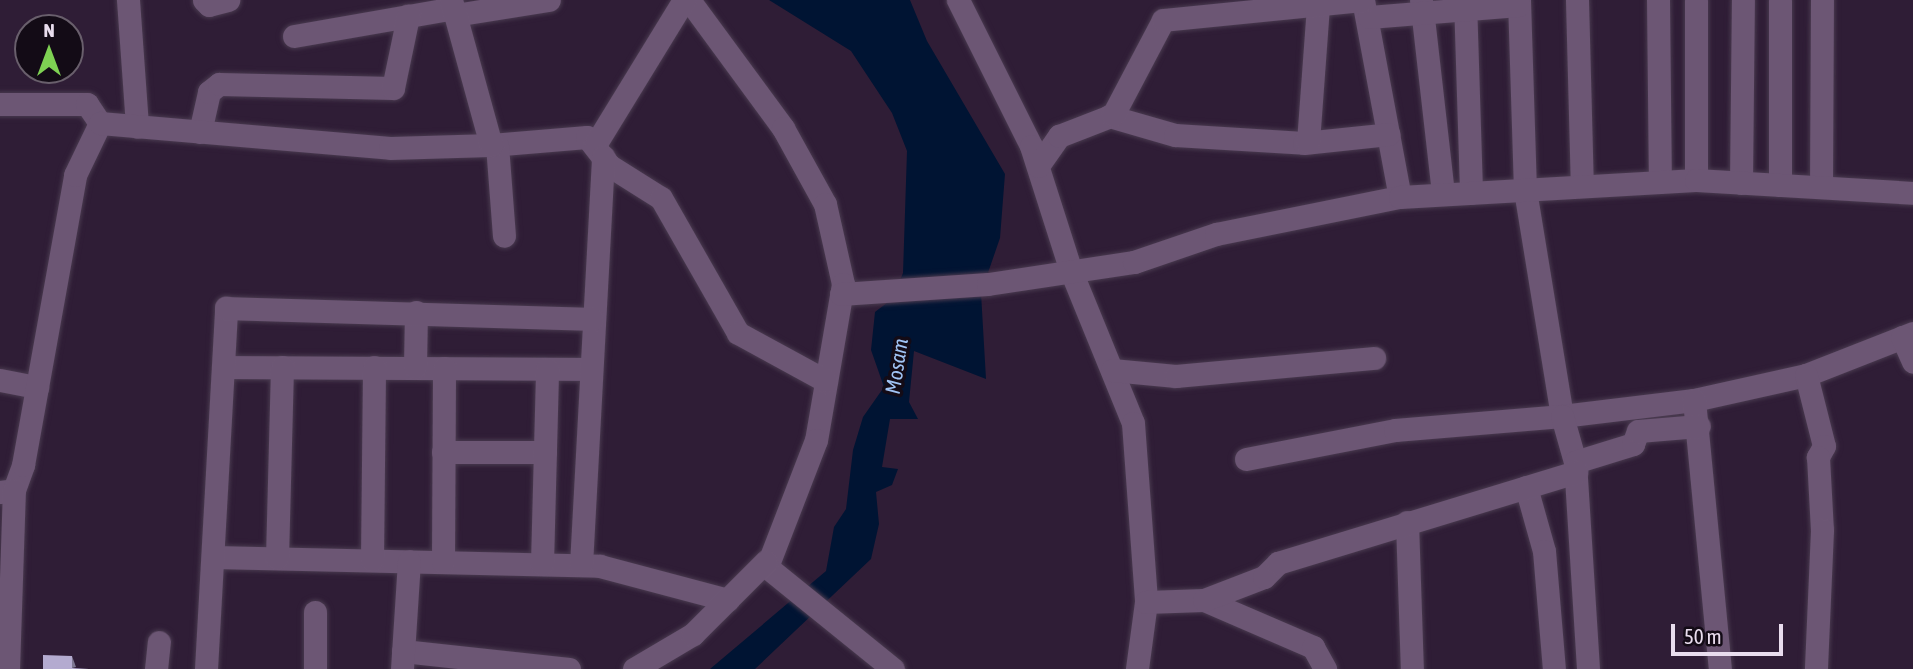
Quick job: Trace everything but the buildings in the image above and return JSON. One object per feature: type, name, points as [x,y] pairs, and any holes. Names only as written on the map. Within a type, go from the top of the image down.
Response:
[{"type":"street","points":[[128,0],[137,127]]},
{"type":"street","points":[[204,0],[209,5],[228,0]]},
{"type":"street","points":[[294,36],[453,8],[549,0]]},
{"type":"street","points":[[581,565],[599,151],[684,0]]},
{"type":"street","points":[[651,665],[694,634],[766,564],[816,439],[841,294],[825,204],[782,128],[689,0]]},
{"type":"street","points":[[958,0],[1038,166],[1071,271],[1133,423],[1146,602],[1137,669]]},
{"type":"street","points":[[1577,0],[1582,187]]},
{"type":"street","points":[[1658,0],[1660,182]]},
{"type":"street","points":[[1696,0],[1696,180]]},
{"type":"street","points":[[1741,183],[1743,0]]},
{"type":"street","points":[[1780,0],[1780,185]]},
{"type":"street","points":[[1821,187],[1822,0]]},
{"type":"street","points":[[1110,116],[1163,20],[1318,5],[1422,6],[1519,2],[1525,190],[1562,416],[1575,467],[1588,669]]},
{"type":"street","points":[[1308,142],[1318,5]]},
{"type":"street","points":[[1465,5],[1471,193]]},
{"type":"street","points":[[1365,6],[1400,197]]},
{"type":"street","points":[[1422,6],[1443,194]]},
{"type":"street","points":[[453,8],[494,145],[504,236]]},
{"type":"street","points":[[200,132],[209,92],[219,84],[393,88],[408,16]]},
{"type":"street","points":[[0,104],[87,104],[100,123],[390,148],[494,145],[587,137],[599,151],[661,198],[738,333],[826,381]]},
{"type":"street","points":[[1038,166],[1059,136],[1110,116],[1175,135],[1308,142],[1389,134]]},
{"type":"street","points":[[8,669],[7,491],[37,387],[75,175],[100,123]]},
{"type":"street","points":[[841,294],[889,294],[988,284],[1134,262],[1216,234],[1400,197],[1696,180],[1913,193]]},
{"type":"street","points":[[206,669],[225,367],[223,314],[229,307],[592,319]]},
{"type":"street","points":[[415,367],[416,312]]},
{"type":"street","points":[[1246,459],[1395,430],[1562,416],[1694,400],[1806,375],[1908,335],[1913,362]]},
{"type":"street","points":[[1111,370],[1176,376],[1374,358]]},
{"type":"street","points":[[225,367],[590,369]]},
{"type":"street","points":[[277,558],[282,367]]},
{"type":"street","points":[[372,560],[374,367]]},
{"type":"street","points":[[443,368],[443,562]]},
{"type":"street","points":[[542,564],[547,369]]},
{"type":"street","points":[[1806,375],[1824,446],[1818,457],[1822,530],[1816,669]]},
{"type":"street","points":[[0,380],[37,387]]},
{"type":"street","points":[[1694,400],[1699,426],[1720,669]]},
{"type":"street","points":[[1146,602],[1204,600],[1264,577],[1278,563],[1526,487],[1633,444],[1638,431],[1699,426]]},
{"type":"street","points":[[443,452],[545,452]]},
{"type":"street","points":[[1526,487],[1544,551],[1554,669]]},
{"type":"street","points":[[1407,522],[1412,669]]},
{"type":"street","points":[[214,557],[581,565],[727,600]]},
{"type":"street","points":[[409,561],[402,660],[562,663],[569,669]]},
{"type":"street","points":[[766,564],[891,668]]},
{"type":"street","points":[[1204,600],[1313,647],[1325,669]]},
{"type":"street","points":[[314,669],[315,612]]},
{"type":"street","points":[[156,669],[159,642]]},
{"type":"water","name":"Mosam","points":[[769,0],[910,0],[927,41],[1005,174],[1000,238],[981,293],[986,379],[914,351],[909,402],[918,419],[890,419],[882,467],[898,469],[892,485],[876,492],[879,524],[871,559],[755,669],[710,669],[826,571],[834,527],[846,509],[853,450],[863,417],[884,387],[871,350],[875,312],[892,299],[903,273],[907,151],[892,113],[851,51]]}]
